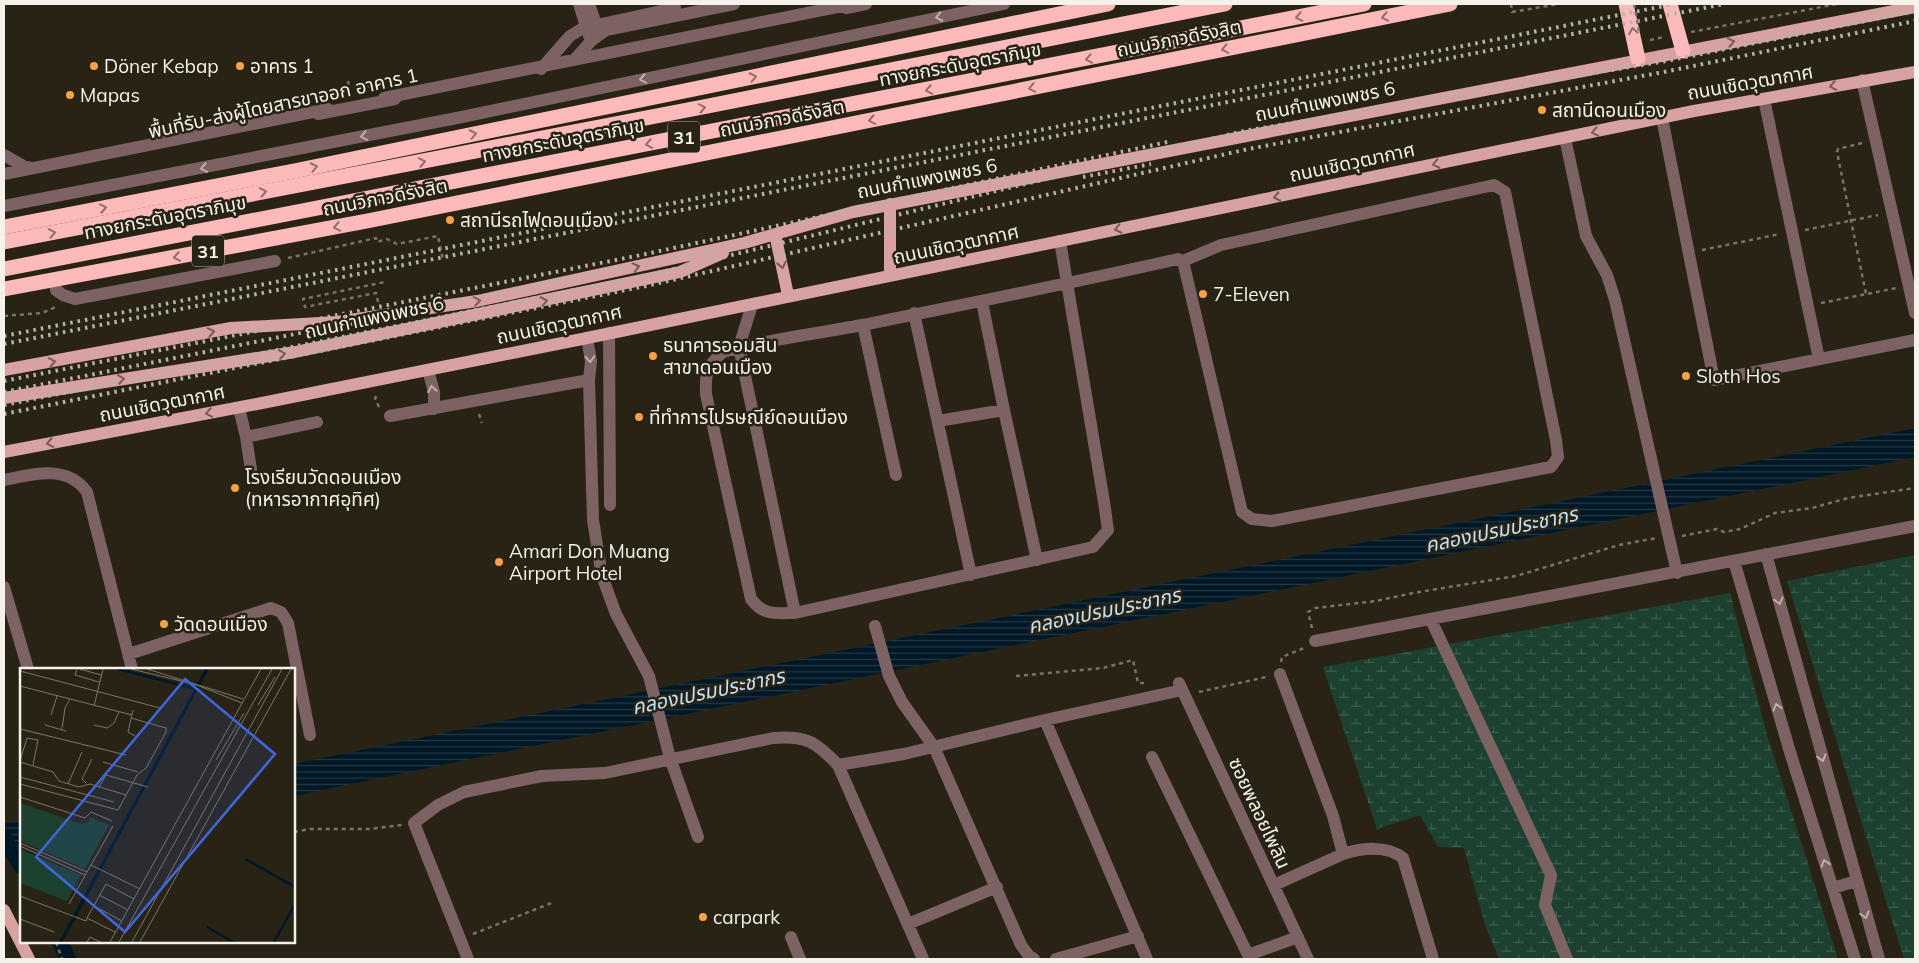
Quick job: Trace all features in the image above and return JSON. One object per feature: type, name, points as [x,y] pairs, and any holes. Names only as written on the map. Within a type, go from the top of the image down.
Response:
[{"type":"highway","name":"31","points":[[4,227],[294,171],[1108,4]]},
{"type":"highway","name":"ทางยกระดับอุตราภิมุข","points":[[4,242],[1225,4]]},
{"type":"highway","name":"ทางยกระดับอุตราภิมุข","points":[[4,269],[1364,4]]},
{"type":"highway","name":"ถนนวิภาวดีรังสิต","points":[[4,291],[30,283],[366,221],[1450,4]]},
{"type":"highway","points":[[1626,4],[1638,59]]},
{"type":"highway","points":[[1670,4],[1683,51]]},
{"type":"main road","name":"ถนนกำแพงเพชร 6","points":[[4,370],[231,328],[337,322],[477,301],[744,243],[853,212],[890,204],[1915,7]]},
{"type":"main road","name":"ถนนเชิดวุฒากาศ","points":[[4,452],[239,408],[752,305],[788,295],[890,276],[1662,118],[1862,80],[1915,72]]},
{"type":"main road","points":[[890,204],[890,276]]},
{"type":"main road","points":[[775,234],[788,295]]},
{"type":"main road","name":"ถนนกำแพงเพชร 6","points":[[4,398],[295,352],[491,312],[680,272],[744,243]]},
{"type":"main road","points":[[4,910],[20,941]]},
{"type":"main road","points":[[21,943],[29,959]]},
{"type":"street","points":[[579,4],[590,33],[584,48]]},
{"type":"street","points":[[589,4],[597,27],[606,30]]},
{"type":"street","points":[[575,59],[584,48],[606,30],[701,4]]},
{"type":"street","points":[[539,68],[570,36],[583,28],[680,11],[734,4]]},
{"type":"street","points":[[539,68],[575,59],[852,4]]},
{"type":"street","points":[[539,68],[866,4]]},
{"type":"street","points":[[8,205],[443,120],[1004,4]]},
{"type":"street","name":"พื้นที่รับ-ส่งผู้โดยสารขาออก อาคาร 1","points":[[35,171],[539,68]]},
{"type":"street","points":[[1862,80],[1915,313]]},
{"type":"street","points":[[1764,99],[1819,359]]},
{"type":"street","points":[[1662,118],[1713,379],[1915,340]]},
{"type":"street","points":[[1565,138],[1586,236],[1607,275],[1615,300],[1676,573]]},
{"type":"street","points":[[4,156],[35,171]]},
{"type":"street","points":[[4,174],[35,171]]},
{"type":"street","points":[[4,179],[35,171]]},
{"type":"street","points":[[1060,241],[1067,284],[1108,530],[1093,547],[1037,560],[795,614],[768,612],[758,609],[751,599],[706,394],[705,376],[710,363],[723,352],[739,347],[863,325],[914,313],[982,302],[1067,284],[1178,259],[1183,261],[1221,245],[1494,185],[1505,192],[1554,430],[1558,458],[1551,467],[1272,521],[1252,519],[1242,512],[1183,261]]},
{"type":"street","points":[[55,279],[56,290],[63,295],[75,299],[275,261]]},
{"type":"street","points":[[982,302],[1037,560]]},
{"type":"street","points":[[752,305],[739,347],[795,614]]},
{"type":"street","points":[[914,313],[970,575]]},
{"type":"street","points":[[863,325],[896,475]]},
{"type":"street","points":[[609,333],[610,504]]},
{"type":"street","points":[[587,338],[590,361],[593,520],[602,576],[616,614],[649,676],[670,758],[698,837]]},
{"type":"street","points":[[428,370],[434,392],[434,409]]},
{"type":"street","points":[[390,416],[589,380]]},
{"type":"street","points":[[239,408],[252,476]]},
{"type":"street","points":[[938,421],[1004,410]]},
{"type":"street","points":[[246,437],[317,422]]},
{"type":"street","points":[[4,480],[33,474],[60,473],[72,477],[82,484],[87,492],[132,668]]},
{"type":"street","points":[[1315,641],[1915,526]]},
{"type":"street","points":[[1766,554],[1879,959]]},
{"type":"street","points":[[1734,561],[1855,959]]},
{"type":"street","points":[[4,587],[28,668]]},
{"type":"street","points":[[128,654],[271,608],[281,612],[288,623],[294,668]]},
{"type":"street","points":[[1431,620],[1551,875],[1545,905],[1567,959]]},
{"type":"street","points":[[875,626],[889,676],[902,702],[934,746],[1021,945],[1029,956],[1034,959]]},
{"type":"street","points":[[1280,674],[1333,816],[1343,854]]},
{"type":"street","points":[[295,676],[299,707],[310,736]]},
{"type":"street","points":[[838,765],[904,754],[1180,686]]},
{"type":"street","name":"ซอยพลอยไพลิน","points":[[1180,686],[1308,959]]},
{"type":"street","points":[[1045,720],[1147,959]]},
{"type":"street","points":[[468,959],[414,823],[438,805],[464,792],[542,776],[605,773],[670,758],[773,738],[794,736],[809,740],[838,765],[923,959]]},
{"type":"street","points":[[1152,756],[1249,957],[1298,937]]},
{"type":"street","points":[[1274,885],[1356,850],[1382,849],[1395,852],[1403,858],[1433,959]]},
{"type":"street","points":[[1833,888],[1856,881]]},
{"type":"street","points":[[908,924],[997,887]]},
{"type":"street","points":[[1056,959],[1138,936]]},
{"type":"street","points":[[791,937],[800,959]]},
{"type":"path","points":[[1511,4],[1512,12],[1558,4]]},
{"type":"path","points":[[1634,4],[1640,36]]},
{"type":"path","points":[[1690,32],[1837,4]]},
{"type":"path","points":[[1641,42],[1671,36]]},
{"type":"path","points":[[348,81],[349,88]]},
{"type":"path","points":[[368,84],[370,91],[379,89]]},
{"type":"path","points":[[1866,294],[1837,152],[1838,149],[1875,140]]},
{"type":"path","points":[[275,261],[376,238],[377,242],[386,240],[397,244],[438,236],[444,260]]},
{"type":"path","points":[[385,282],[304,299],[305,307],[376,293],[378,303],[386,300]]},
{"type":"path","points":[[1808,305],[1909,286]]},
{"type":"path","points":[[4,316],[42,313],[75,299]]},
{"type":"path","points":[[375,398],[379,407]]},
{"type":"path","points":[[1180,686],[1184,683],[1195,693],[1280,674],[1282,657],[1315,641],[1308,612],[1315,608],[1376,601],[1516,576],[1668,533],[1700,534],[1717,529],[1724,532],[1740,529],[1774,513],[1812,508],[1848,498],[1915,488]]},
{"type":"path","points":[[1016,676],[1103,668],[1134,660],[1138,683],[1148,683]]},
{"type":"path","points":[[295,832],[310,829],[370,829],[414,823]]},
{"type":"path","points":[[460,939],[554,902]]},
{"type":"path","points":[[56,943],[62,959]]},
{"type":"green space","points":[[1915,555],[1915,959],[1904,959],[1787,581]]},
{"type":"green space","points":[[1730,593],[1766,731],[1838,959],[1499,959],[1485,925],[1464,848],[1438,847],[1420,815],[1377,829],[1323,667]]},
{"type":"water","name":"คลองเปรมประชากร","points":[[1915,428],[1915,457],[295,796],[295,764]]},
{"type":"water","points":[[20,820],[20,853],[4,857],[4,824]]},
{"type":"waterway","points":[[4,838],[20,864]]},
{"type":"waterway","points":[[60,943],[68,959]]},
{"type":"railway","points":[[4,336],[1674,4]]},
{"type":"railway","points":[[4,344],[1724,4]]},
{"type":"railway","points":[[4,405],[645,276],[1244,131],[1666,61],[1915,11]]},
{"type":"railway","points":[[4,414],[646,286],[1248,149],[1669,71],[1915,21]]},
{"type":"railway","points":[[4,381],[641,255],[1172,141]]},
{"type":"railway","points":[[1083,177],[1151,164]]},
{"type":"railway","points":[[4,392],[752,243]]},
{"type":"place","name":"Döner Kebap","points":[[94,66]]},
{"type":"place","name":"อาคาร 1","points":[[240,66]]},
{"type":"place","name":"Mapas","points":[[70,95]]},
{"type":"place","name":"สถานีดอนเมือง","points":[[1542,110]]},
{"type":"place","name":"สถานีรถไฟดอนเมือง","points":[[450,220]]},
{"type":"place","name":"7-Eleven","points":[[1203,294]]},
{"type":"place","name":"ธนาคารออมสิน สาขาดอนเมือง","points":[[653,356]]},
{"type":"place","name":"Sloth Hos","points":[[1686,376]]},
{"type":"place","name":"ที่ทำการไปรษณีย์ดอนเมือง","points":[[639,417]]},
{"type":"place","name":"โรงเรียนวัดดอนเมือง (ทหารอากาศอุทิศ)","points":[[235,488]]},
{"type":"place","name":"Amari Don Muang Airport Hotel","points":[[499,562]]},
{"type":"place","name":"วัดดอนเมือง","points":[[164,624]]},
{"type":"place","name":"carpark","points":[[703,917]]}]
